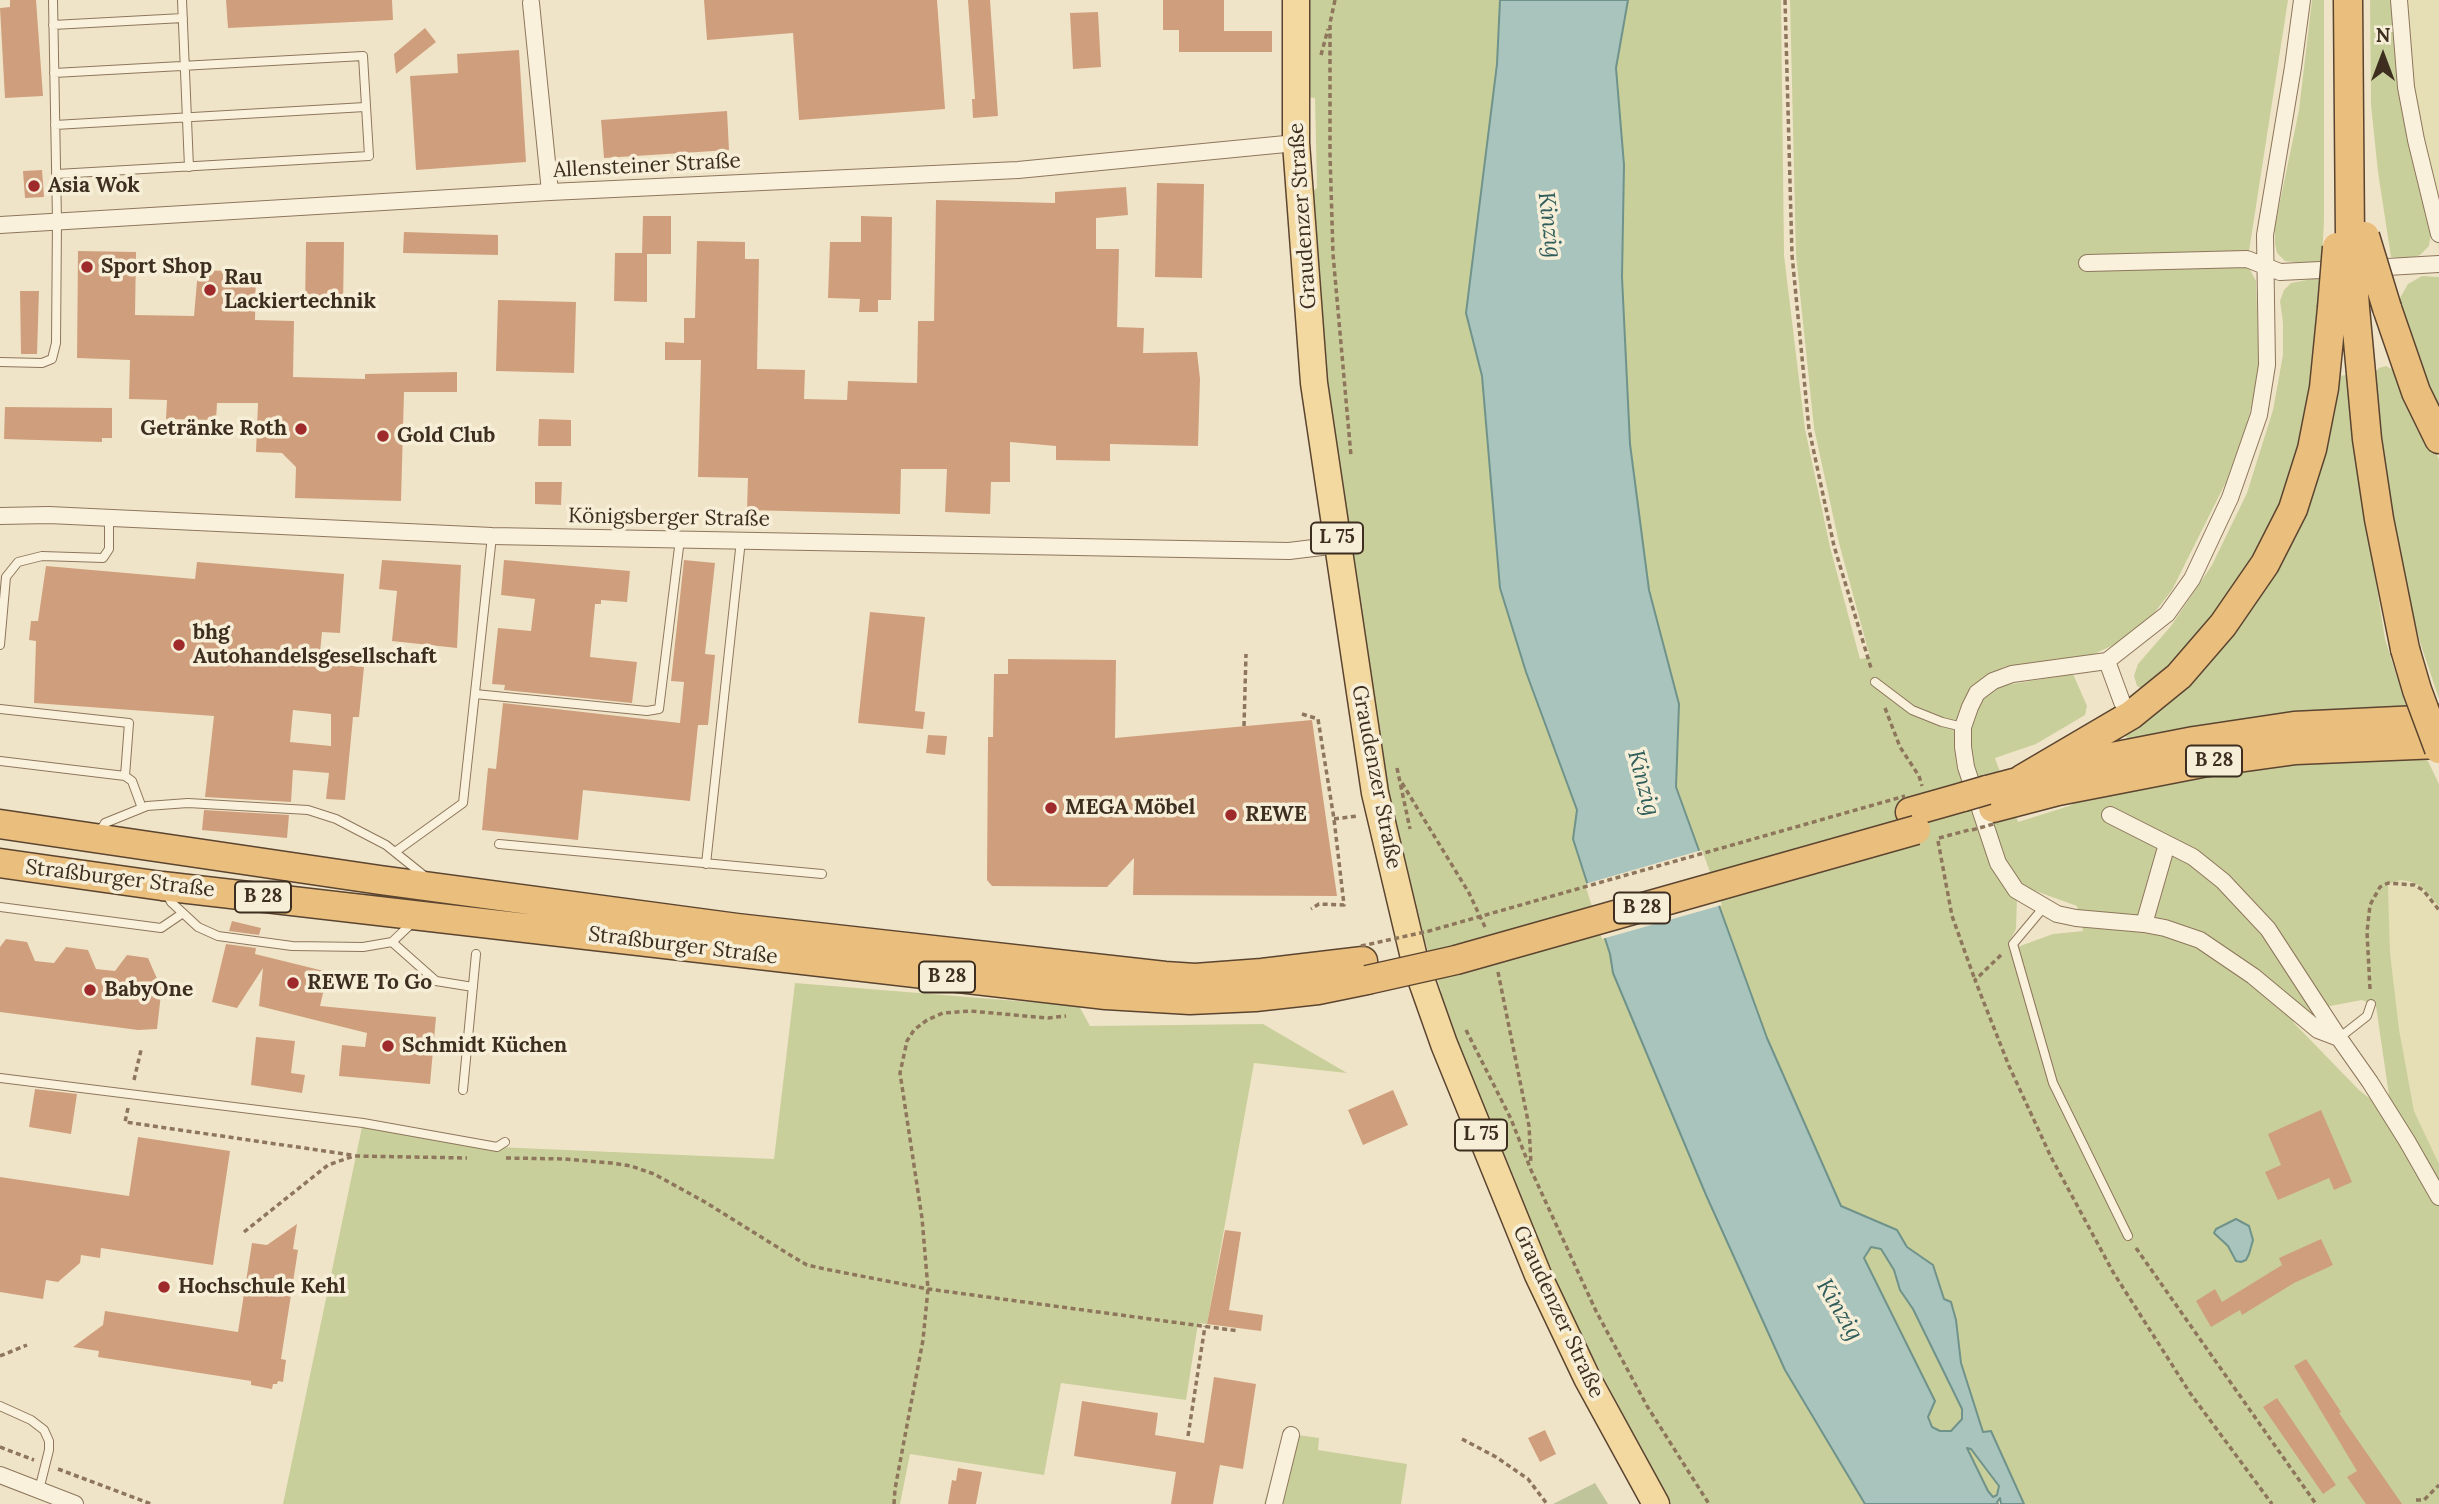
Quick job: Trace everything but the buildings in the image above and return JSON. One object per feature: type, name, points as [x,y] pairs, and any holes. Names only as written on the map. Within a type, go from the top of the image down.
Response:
[{"type":"highway","points":[[2022,779],[2131,715],[2179,676],[2223,625],[2265,564],[2293,509],[2312,449],[2343,308],[2351,237],[2348,0]]},
{"type":"highway","points":[[2351,237],[2388,308],[2416,392],[2439,439]]},
{"type":"highway","points":[[2343,308],[2379,519],[2405,649],[2417,691],[2439,749]]},
{"type":"highway","name":"B 28","points":[[1980,810],[2022,779],[2112,757],[2294,726],[2439,719]]},
{"type":"highway","name":"B 28","points":[[1364,962],[1451,942],[1920,818],[1980,810],[2058,791],[2202,763],[2296,750],[2439,744]]},
{"type":"highway","name":"Straßburger Straße","points":[[0,824],[437,888],[903,948],[1165,976],[1195,978],[1262,974],[1364,962]]},
{"type":"highway","name":"Straßburger Straße","points":[[0,863],[162,886],[1148,999],[1255,998],[1318,990],[1364,962]]},
{"type":"main road","name":"Graudenzer Straße","points":[[1296,0],[1296,143],[1314,383],[1375,793],[1415,962],[1444,1044],[1538,1275],[1587,1378],[1656,1504]]},
{"type":"street","points":[[2302,0],[2265,235],[2267,365],[2259,415],[2230,498],[2192,579],[2167,614],[2107,661],[2012,674],[1993,681],[1977,693],[1963,727],[1963,747],[1966,767],[1998,863],[2016,890],[2057,914],[2144,924],[2200,940],[2253,976],[2308,1023],[2339,1038]]},
{"type":"street","points":[[2399,0],[2406,87],[2439,234]]},
{"type":"street","points":[[531,1],[550,192]]},
{"type":"street","name":"Allensteiner Straße","points":[[0,225],[550,192],[1018,170],[1296,143]]},
{"type":"street","points":[[2087,263],[2248,259],[2280,272],[2439,264]]},
{"type":"street","name":"Königsberger Straße","points":[[0,516],[49,515],[492,537],[1289,551],[1338,545]]},
{"type":"street","points":[[2107,661],[2122,702],[2131,715]]},
{"type":"street","points":[[2110,815],[2193,857],[2223,881],[2267,929],[2370,1082],[2439,1198]]},
{"type":"street","points":[[2144,924],[2167,844]]},
{"type":"street","points":[[1274,1504],[1292,1435]]},
{"type":"street","points":[[0,1475],[75,1504]]},
{"type":"lane","points":[[0,362],[42,363],[52,359],[56,343],[57,174],[53,0]]},
{"type":"lane","points":[[182,0],[189,167]]},
{"type":"lane","points":[[53,25],[183,19]]},
{"type":"lane","points":[[54,73],[363,56],[369,156],[57,174]]},
{"type":"lane","points":[[55,125],[365,107]]},
{"type":"lane","points":[[0,645],[6,577],[18,562],[41,556],[103,558],[109,549],[109,518]]},
{"type":"lane","points":[[395,852],[463,803],[492,537]]},
{"type":"lane","points":[[475,694],[647,711],[659,709],[680,539]]},
{"type":"lane","points":[[706,864],[741,540]]},
{"type":"lane","points":[[1875,682],[1912,710],[1963,727]]},
{"type":"lane","points":[[0,709],[129,723],[125,776]]},
{"type":"lane","points":[[0,761],[125,776],[132,781],[142,808]]},
{"type":"lane","points":[[96,837],[105,823],[142,808],[188,803],[308,810],[336,820],[395,852],[437,888]]},
{"type":"lane","points":[[499,844],[821,874]]},
{"type":"lane","points":[[162,886],[171,901],[198,927],[218,936],[292,946],[363,947],[392,942],[418,916]]},
{"type":"lane","points":[[0,907],[161,928],[183,913]]},
{"type":"lane","points":[[2043,907],[2013,944],[2053,1083],[2128,1236]]},
{"type":"lane","points":[[392,942],[436,981],[473,987]]},
{"type":"lane","points":[[463,1090],[476,954]]},
{"type":"lane","points":[[2339,1038],[2367,1016],[2371,1004]]},
{"type":"lane","points":[[0,1078],[363,1123],[497,1147],[505,1142]]},
{"type":"lane","points":[[0,1406],[31,1420],[44,1430],[49,1441],[47,1465],[39,1490]]},
{"type":"path","points":[[1335,0],[1329,23],[1330,167],[1334,254],[1351,461]]},
{"type":"path","points":[[1785,0],[1792,255],[1809,429],[1834,546],[1875,682],[1900,747],[1919,776],[1920,818],[1975,980],[2009,1066],[2051,1157],[2113,1272],[2190,1393],[2272,1504]]},
{"type":"path","points":[[1244,726],[1246,654]]},
{"type":"path","points":[[1302,714],[1318,719],[1344,905],[1319,904],[1311,909]]},
{"type":"path","points":[[1394,758],[1410,832]]},
{"type":"path","points":[[1364,962],[1429,931],[1920,818],[1980,810]]},
{"type":"path","points":[[2371,1004],[2367,932],[2370,905],[2380,887],[2388,883],[2414,885],[2423,890],[2439,910]]},
{"type":"path","points":[[1975,980],[2013,944]]},
{"type":"path","points":[[894,1504],[923,1340],[928,1289],[922,1218],[900,1073],[907,1041],[914,1030],[943,1013],[970,1011],[1048,1018],[1075,1016]]},
{"type":"path","points":[[1464,1026],[1511,1119],[1531,1170],[1596,1311],[1647,1406],[1709,1504]]},
{"type":"path","points":[[141,1050],[125,1122],[354,1156],[471,1158]]},
{"type":"path","points":[[244,1232],[328,1165],[354,1156]]},
{"type":"path","points":[[498,1158],[565,1159],[631,1166],[668,1180],[807,1265],[928,1289],[1239,1331]]},
{"type":"path","points":[[2128,1236],[2316,1504]]},
{"type":"path","points":[[1188,1436],[1205,1326]]},
{"type":"path","points":[[0,1356],[27,1345]]},
{"type":"path","points":[[1462,1439],[1496,1457],[1528,1479],[1547,1504]]},
{"type":"path","points":[[0,1447],[151,1504]]},
{"type":"path","points":[[2416,1500],[2424,1500],[2439,1485]]},
{"type":"shaded area","points":[[2403,0],[2439,0],[2439,250],[2410,114]]},
{"type":"shaded area","points":[[2401,880],[2422,887],[2439,906],[2439,1164],[2414,1111],[2399,1029],[2390,952],[2388,883]]},
{"type":"green space","points":[[1304,0],[1500,0],[1497,64],[1466,313],[1482,376],[1500,588],[1526,672],[1577,810],[1573,839],[1611,954],[1613,973],[1706,1195],[1785,1370],[1865,1504],[1670,1504],[1574,1321],[1541,1249],[1442,1010],[1441,991],[1419,923],[1389,793],[1335,467],[1308,194],[1317,188],[1315,98],[1305,97]]},
{"type":"green space","points":[[1628,0],[1781,0],[1784,255],[1805,429],[1830,547],[1860,659],[1870,657],[1839,543],[1814,428],[1796,255],[1790,0],[2288,0],[2247,264],[2256,281],[2259,371],[2248,421],[2226,482],[2172,590],[2148,621],[2120,642],[2092,655],[2003,667],[2006,685],[2073,674],[2087,706],[2085,715],[2036,744],[1995,758],[2018,822],[2083,799],[2130,788],[2286,763],[2425,755],[2439,784],[2439,906],[2422,887],[2411,882],[2401,880],[2388,884],[2390,952],[2399,1029],[2414,1111],[2439,1164],[2439,1504],[2024,1504],[1991,1431],[1983,1432],[1961,1362],[1956,1320],[1944,1299],[1933,1265],[1906,1247],[1897,1230],[1841,1206],[1767,1038],[1676,787],[1679,704],[1649,590],[1630,444],[1622,277],[1624,165],[1616,68]],"holes":[[[2030,889],[2077,906],[2083,931],[2053,934],[2012,949],[2009,942],[2016,929],[2017,898]],[[2362,1000],[2376,1006],[2392,1116],[2359,1090],[2293,1022],[2330,1006]]]},
{"type":"green space","points":[[2312,0],[2324,0],[2324,220],[2322,261],[2303,263],[2285,261],[2277,253],[2275,226],[2299,110]]},
{"type":"green space","points":[[2370,0],[2394,0],[2431,233],[2429,246],[2420,255],[2407,259],[2391,257],[2378,172],[2371,105]]},
{"type":"green space","points":[[2422,276],[2439,277],[2439,418],[2396,305],[2408,284]]},
{"type":"green space","points":[[2322,277],[2314,372],[2289,490],[2261,552],[2190,648],[2146,691],[2137,686],[2134,676],[2138,664],[2171,626],[2212,565],[2247,493],[2273,410],[2283,355],[2280,301],[2284,290],[2291,283]]},
{"type":"green space","points":[[2386,366],[2393,370],[2439,459],[2439,699],[2420,642],[2404,579],[2390,500],[2374,373]]},
{"type":"green space","points":[[2347,375],[2354,443],[2385,639],[2407,709],[2130,742],[2124,734],[2175,695],[2228,642],[2269,583],[2337,376]]},
{"type":"green space","points":[[795,983],[1079,1006],[1090,1026],[1263,1024],[1347,1073],[1254,1063],[1207,1324],[1198,1323],[1186,1400],[1061,1383],[1044,1475],[910,1454],[900,1504],[283,1504],[362,1127],[487,1149],[497,1147],[774,1159]]},
{"type":"green space","points":[[1871,1247],[1881,1249],[1894,1270],[1900,1290],[1913,1309],[1962,1409],[1962,1419],[1951,1431],[1940,1431],[1932,1427],[1928,1417],[1935,1401],[1864,1258]]},
{"type":"green space","points":[[1284,1433],[1319,1438],[1318,1450],[1407,1464],[1401,1504],[1264,1504]]},
{"type":"green space","points":[[1966,1447],[1971,1449],[1999,1486],[1997,1495],[1993,1497],[1988,1491]]},
{"type":"green space","points":[[1595,1483],[1608,1504],[1553,1504]]},
{"type":"water","name":"Kinzig","points":[[1500,0],[1628,0],[1616,68],[1624,165],[1622,277],[1630,444],[1649,590],[1679,704],[1676,787],[1767,1038],[1841,1206],[1897,1230],[1907,1247],[1933,1265],[1944,1299],[1951,1302],[1961,1363],[1983,1432],[1991,1431],[2024,1504],[2001,1504],[2000,1498],[1998,1504],[1865,1504],[1785,1370],[1706,1195],[1613,973],[1610,954],[1573,839],[1577,810],[1526,672],[1500,588],[1482,376],[1466,313],[1497,64]],"holes":[[[1871,1247],[1881,1249],[1894,1270],[1900,1290],[1913,1309],[1962,1409],[1962,1419],[1951,1431],[1940,1431],[1932,1427],[1928,1417],[1935,1401],[1864,1258]],[[1967,1448],[1971,1449],[1999,1486],[1997,1495],[1993,1497],[1988,1491]]]},
{"type":"water","points":[[2236,1219],[2249,1226],[2253,1240],[2246,1260],[2241,1262],[2236,1261],[2228,1246],[2214,1233],[2216,1229]]},
{"type":"pier","points":[[1702,850],[1722,905],[1602,939],[1585,884]]},
{"type":"place","name":"Asia Wok","points":[[34,186]]},
{"type":"place","name":"Sport Shop","points":[[87,267]]},
{"type":"place","name":"Rau Lackiertechnik","points":[[210,290]]},
{"type":"place","name":"Getränke Roth","points":[[301,429]]},
{"type":"place","name":"Gold Club","points":[[383,436]]},
{"type":"place","name":"bhg Autohandelsgesellschaft","points":[[179,645]]},
{"type":"place","name":"MEGA Möbel","points":[[1051,808]]},
{"type":"place","name":"REWE","points":[[1231,815]]},
{"type":"place","name":"REWE To Go","points":[[293,983]]},
{"type":"place","name":"BabyOne","points":[[90,990]]},
{"type":"place","name":"Schmidt Küchen","points":[[388,1046]]},
{"type":"place","name":"Hochschule Kehl","points":[[164,1287]]}]
